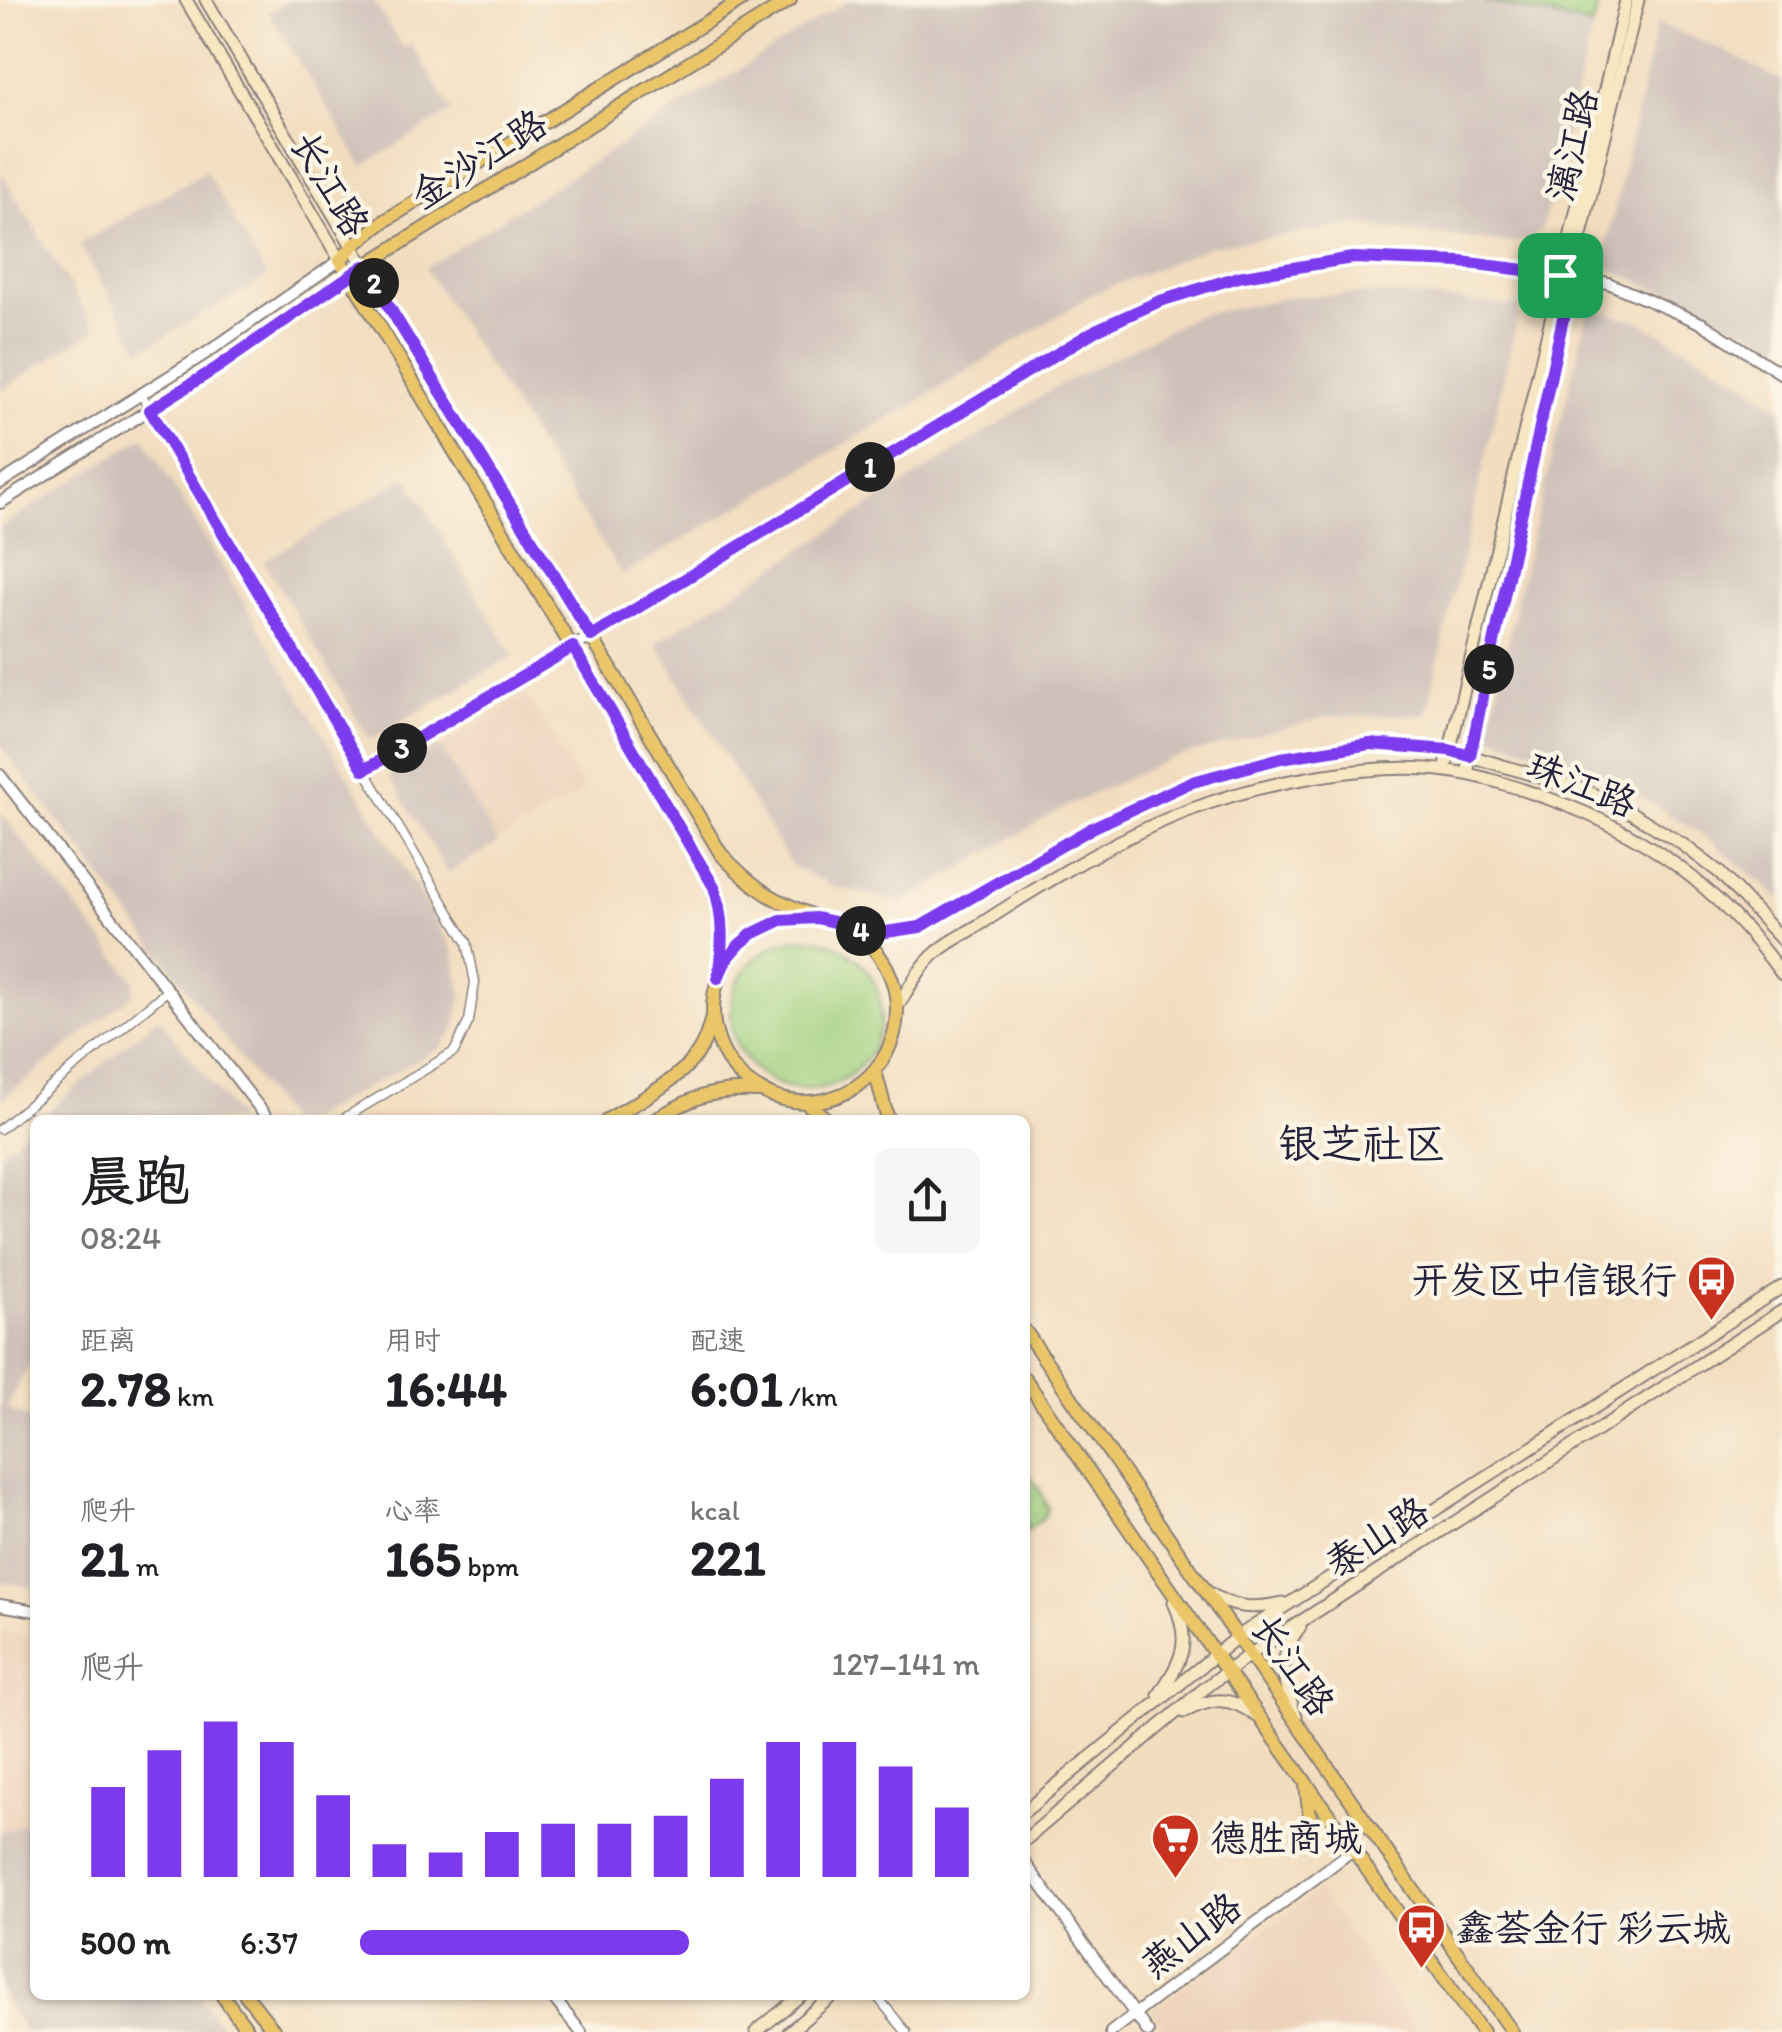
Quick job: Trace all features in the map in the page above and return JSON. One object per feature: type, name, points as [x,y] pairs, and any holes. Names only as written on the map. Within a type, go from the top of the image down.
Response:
[{"type":"main road","name":"长江路","points":[[186,0],[714,887],[721,908],[723,946],[718,978]]},
{"type":"main road","name":"长江路","points":[[206,0],[722,854],[771,898],[823,920]]},
{"type":"main road","name":"金沙江路","points":[[340,260],[352,246],[399,212],[742,0]]},
{"type":"main road","name":"金沙江路","points":[[350,275],[790,0]]},
{"type":"main road","name":"漓江路","points":[[1467,774],[1566,275],[1626,0]]},
{"type":"main road","name":"漓江路","points":[[1444,770],[1638,0]]},
{"type":"main road","points":[[852,931],[920,927],[1094,827],[1189,783],[1281,758],[1370,744],[1449,750],[1584,790],[1632,813],[1719,872],[1782,940]]},
{"type":"main road","name":"珠江路","points":[[897,1007],[936,952],[1053,878],[1155,823],[1253,788],[1365,768],[1467,774],[1587,812],[1630,833],[1698,879],[1735,916],[1782,974]]},
{"type":"main road","points":[[616,1115],[646,1098],[696,1056],[706,1038],[718,978],[726,960],[752,934],[781,920],[823,920],[852,931],[868,943],[887,968],[897,1007],[891,1043],[864,1081],[837,1096],[805,1102],[774,1097],[744,1080],[718,1042],[712,1015]]},
{"type":"main road","points":[[874,1070],[887,1115]]},
{"type":"main road","points":[[663,1115],[719,1090],[760,1091]]},
{"type":"main road","points":[[805,1102],[822,1115]]},
{"type":"main road","name":"泰山路","points":[[1030,1807],[1237,1637],[1782,1286]]},
{"type":"main road","name":"泰山路","points":[[1030,1836],[1249,1655],[1782,1310]]},
{"type":"main road","name":"长江路","points":[[1030,1339],[1512,2032]]},
{"type":"main road","name":"长江路","points":[[1030,1386],[1482,2032]]},
{"type":"main road","points":[[1150,1708],[1178,1664],[1186,1638],[1162,1576]]},
{"type":"main road","points":[[1200,1583],[1223,1602],[1242,1606],[1260,1608],[1296,1599]]},
{"type":"main road","points":[[1299,1725],[1284,1680],[1283,1661],[1288,1644],[1308,1617]]},
{"type":"main road","points":[[1163,1724],[1190,1708],[1223,1700],[1240,1704],[1264,1723]]},
{"type":"main road","points":[[1301,1775],[1308,1791],[1313,1840]]},
{"type":"main road","points":[[226,2000],[248,2032]]},
{"type":"main road","points":[[250,2000],[276,2032]]},
{"type":"main road","points":[[756,2032],[795,2000]]},
{"type":"main road","points":[[789,2032],[827,2000]]},
{"type":"street","points":[[364,770],[1098,329],[1160,301],[1238,277],[1352,258],[1461,262],[1566,275],[1608,283],[1662,305],[1703,324],[1782,374]]},
{"type":"street","name":"金沙江路","points":[[0,482],[208,352],[340,260]]},
{"type":"street","name":"金沙江路","points":[[0,504],[218,367],[350,275]]},
{"type":"street","points":[[141,394],[467,942],[475,982],[469,1021],[454,1052],[349,1115]]},
{"type":"street","points":[[0,775],[265,1115]]},
{"type":"street","points":[[1,1127],[168,990]]},
{"type":"street","points":[[0,1605],[30,1610]]},
{"type":"street","name":"燕山路","points":[[1111,2032],[1354,1850]]},
{"type":"street","points":[[1030,1870],[1148,2032]]},
{"type":"street","points":[[555,2000],[581,2032]]},
{"type":"street","points":[[880,2000],[906,2032]]},
{"type":"shaded area","points":[[291,0],[373,0],[403,48],[411,44],[452,111],[363,166],[269,13]]},
{"type":"shaded area","points":[[849,0],[1484,0],[1593,26],[1542,229],[1529,240],[1509,243],[1356,225],[1211,246],[1093,294],[622,575],[425,268]]},
{"type":"shaded area","points":[[1657,23],[1725,51],[1782,81],[1782,346],[1602,265]]},
{"type":"shaded area","points":[[0,171],[96,329],[0,391]]},
{"type":"shaded area","points":[[206,171],[267,277],[141,350],[79,244]]},
{"type":"shaded area","points":[[1389,294],[1520,307],[1426,715],[1328,716],[1169,759],[1065,807],[903,902],[834,887],[792,866],[656,643],[1059,385],[1195,316],[1296,296]]},
{"type":"shaded area","points":[[1589,308],[1639,321],[1732,374],[1782,409],[1782,900],[1701,833],[1639,796],[1573,763],[1488,735],[1523,571]]},
{"type":"shaded area","points":[[144,437],[453,950],[462,998],[454,1031],[440,1048],[315,1115],[283,1115],[0,745],[0,527]]},
{"type":"shaded area","points":[[407,477],[513,656],[370,740],[264,561]]},
{"type":"shaded area","points":[[526,693],[585,790],[498,843],[440,746]]},
{"type":"shaded area","points":[[440,746],[498,843],[448,873],[389,776]]},
{"type":"shaded area","points":[[0,812],[134,980],[134,993],[0,1101]]},
{"type":"shaded area","points":[[158,1017],[236,1115],[44,1115]]},
{"type":"shaded area","points":[[30,1127],[30,1363],[7,1408],[30,1420],[30,1586],[0,1582],[0,1154]]},
{"type":"shaded area","points":[[0,1631],[30,1636],[30,1823],[0,1832]]},
{"type":"shaded area","points":[[30,1823],[30,2000],[202,2000],[224,2032],[26,2032],[0,1991],[0,1832]]},
{"type":"shaded area","points":[[1318,1891],[1418,2032],[1167,2032],[1151,2010]]},
{"type":"green space","points":[[1484,0],[1599,0],[1593,26]]},
{"type":"green space","points":[[806,939],[835,945],[859,961],[875,985],[881,1014],[875,1043],[859,1067],[835,1083],[806,1089],[777,1083],[753,1067],[737,1043],[731,1014],[737,985],[753,961],[777,945]]},
{"type":"green space","points":[[1030,1477],[1048,1509],[1030,1528]]},
{"type":"place","name":"开发区中信银行","points":[[1712,1322]]},
{"type":"place","name":"德胜商城","points":[[1175,1880]]},
{"type":"place","name":"鑫荟金行 彩云城","points":[[1421,1970]]},
{"type":"district","name":"银芝社区","points":[[1362,1143]]},
{"type":"route","points":[[1352,258],[1461,262],[1560,275],[1572,276],[1470,756],[1449,750],[1370,744],[1281,758],[1189,783],[1094,827],[920,927],[862,932],[816,918],[781,920],[740,944],[726,960],[718,978],[723,946],[721,908],[714,887],[573,647],[364,770],[150,410],[364,266],[591,636],[1098,329],[1160,301],[1238,277],[1352,258]]}]
